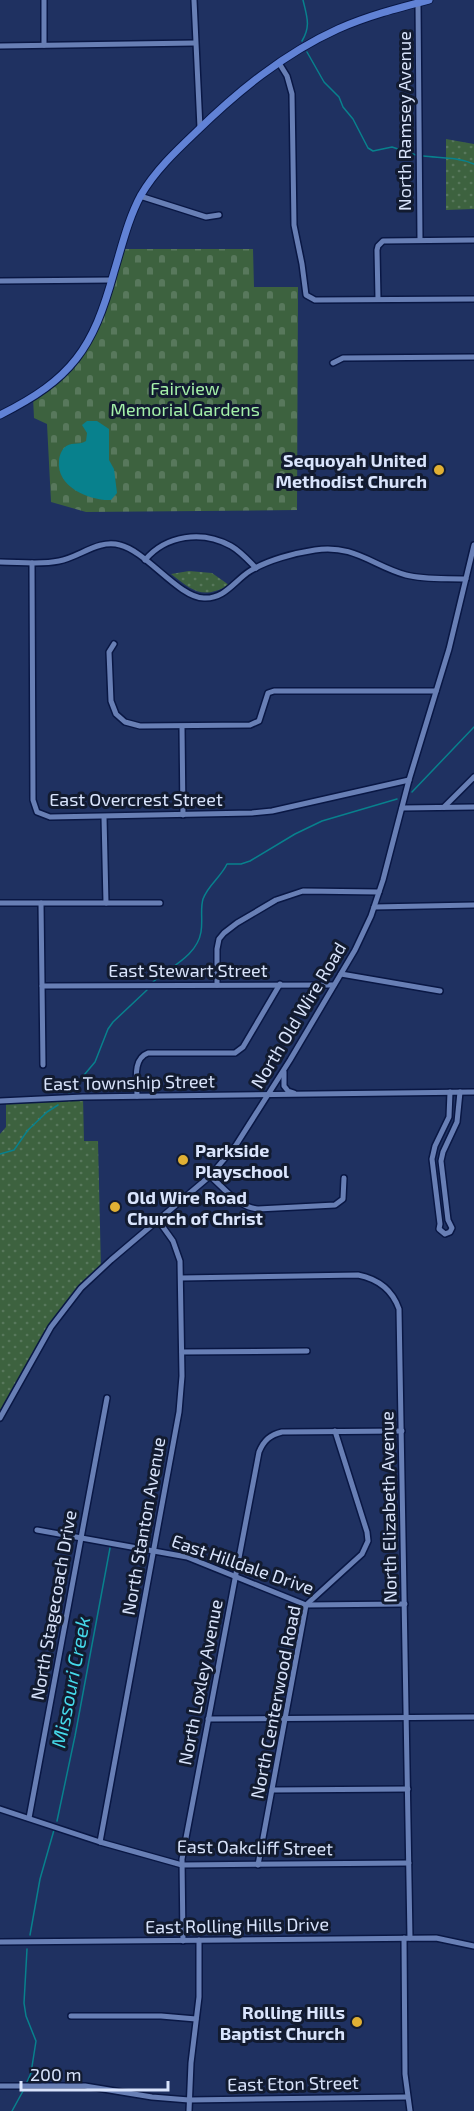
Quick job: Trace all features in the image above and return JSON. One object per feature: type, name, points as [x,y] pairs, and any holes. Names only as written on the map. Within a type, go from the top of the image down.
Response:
[{"type":"main road","points":[[0,415],[49,387],[71,366],[87,344],[94,331],[140,196],[166,162],[200,128],[243,89],[305,46],[346,26],[429,0]]},
{"type":"street","points":[[44,0],[44,45]]},
{"type":"street","points":[[194,0],[200,128]]},
{"type":"street","name":"North Ramsey Avenue","points":[[418,3],[420,240]]},
{"type":"street","points":[[0,46],[195,43]]},
{"type":"street","points":[[279,63],[287,76],[292,94],[294,225],[306,295],[315,300],[474,299]]},
{"type":"street","points":[[140,196],[206,217],[219,215]]},
{"type":"street","points":[[378,299],[377,250],[380,244],[388,240],[474,240]]},
{"type":"street","points":[[0,281],[112,280]]},
{"type":"street","points":[[333,363],[343,358],[474,357]]},
{"type":"street","points":[[145,560],[160,545],[180,538],[200,536],[219,540],[233,547],[256,568]]},
{"type":"street","points":[[0,562],[63,561],[104,544],[119,544],[145,560],[187,592],[201,598],[215,597],[226,592],[244,575],[256,568],[311,550],[328,549],[355,553],[410,576],[466,579]]},
{"type":"street","name":"North Old Wire Road","points":[[0,1418],[32,1358],[64,1308],[101,1269],[210,1176],[239,1141],[355,950],[379,892],[409,780],[449,649],[474,545]]},
{"type":"street","name":"East Overcrest Street","points":[[32,563],[34,806],[37,812],[50,817],[272,812],[409,780]]},
{"type":"street","points":[[114,644],[109,652],[111,701],[116,714],[125,722],[140,726],[250,725],[259,721],[268,693],[274,691],[436,691]]},
{"type":"street","points":[[182,727],[183,815]]},
{"type":"street","points":[[444,807],[474,777]]},
{"type":"street","points":[[402,808],[474,807]]},
{"type":"street","points":[[104,817],[106,903]]},
{"type":"street","points":[[217,984],[219,939],[237,923],[276,900],[288,894],[303,891],[379,892]]},
{"type":"street","points":[[0,903],[160,903]]},
{"type":"street","points":[[41,903],[43,1065]]},
{"type":"street","points":[[374,907],[474,905]]},
{"type":"street","points":[[341,974],[440,991]]},
{"type":"street","points":[[137,1096],[138,1059],[148,1053],[236,1053],[243,1047],[280,984]]},
{"type":"street","name":"East Stewart Street","points":[[42,986],[334,985]]},
{"type":"street","points":[[286,1066],[284,1086],[288,1091],[298,1094]]},
{"type":"street","points":[[450,1092],[449,1117],[434,1151],[432,1163],[439,1229],[445,1234],[452,1228],[448,1220],[441,1161],[457,1122],[460,1092]]},
{"type":"street","name":"East Township Street","points":[[0,1101],[137,1096],[474,1092]]},
{"type":"street","points":[[210,1176],[238,1202],[258,1209],[335,1204],[343,1199],[344,1178]]},
{"type":"street","name":"North Stanton Avenue","points":[[100,1842],[182,1391],[181,1278],[176,1248],[158,1220]]},
{"type":"street","name":"North Elizabeth Avenue","points":[[181,1278],[358,1275],[381,1283],[396,1301],[400,1317],[405,1604],[409,1863],[407,2097],[410,2111]]},
{"type":"street","points":[[182,1352],[307,1351]]},
{"type":"street","name":"North Stagecoach Drive","points":[[29,1818],[107,1398]]},
{"type":"street","points":[[335,1431],[402,1431]]},
{"type":"street","name":"North Loxley Avenue","points":[[183,1941],[182,1865],[259,1452],[263,1443],[272,1435],[282,1432],[335,1431]]},
{"type":"street","name":"North Centerwood Road","points":[[258,1865],[306,1605],[362,1554],[368,1541],[335,1431]]},
{"type":"street","name":"East Hilldale Drive","points":[[37,1530],[194,1559],[306,1605],[405,1604]]},
{"type":"street","points":[[208,1719],[474,1717]]},
{"type":"street","points":[[272,1791],[408,1789]]},
{"type":"street","name":"East Oakcliff Street","points":[[0,1809],[100,1842],[182,1865],[409,1863]]},
{"type":"street","name":"East Rolling Hills Drive","points":[[0,1942],[436,1938],[474,1946]]},
{"type":"street","points":[[189,2111],[190,2063],[199,1988],[199,1940]]},
{"type":"street","points":[[71,2016],[161,2016],[196,2019]]},
{"type":"street","name":"East Eton Street","points":[[0,2086],[85,2086],[152,2097],[189,2100],[407,2097]]},
{"type":"green space","points":[[446,139],[474,144],[474,209],[446,210]]},
{"type":"green space","name":"Fairview Memorial Gardens","points":[[121,249],[253,249],[254,287],[298,287],[297,510],[86,512],[51,502],[47,424],[34,418],[33,397],[49,387],[87,344]]},
{"type":"green space","points":[[189,571],[212,573],[229,585],[212,592],[198,592],[171,574]]},
{"type":"green space","points":[[83,1097],[84,1141],[98,1141],[101,1269],[58,1316],[0,1418],[0,1134],[6,1127],[6,1101]]},
{"type":"shaded area","points":[[87,421],[97,421],[109,429],[109,460],[114,469],[117,493],[111,500],[94,498],[76,491],[63,478],[60,470],[59,458],[64,448],[86,441],[87,433],[82,425]]},
{"type":"waterway","points":[[302,41],[307,26],[303,0]]},
{"type":"waterway","points":[[307,52],[324,82],[339,97],[343,107],[353,119],[368,148],[373,151],[392,147],[416,155]]},
{"type":"waterway","points":[[423,156],[455,159],[474,164]]},
{"type":"waterway","points":[[412,792],[474,727]]},
{"type":"waterway","points":[[153,982],[194,948],[201,932],[203,899],[227,864],[241,864],[250,861],[322,821],[397,799]]},
{"type":"waterway","points":[[69,1093],[95,1062],[113,1022],[147,990]]},
{"type":"waterway","points":[[0,1154],[14,1150],[28,1130],[58,1105]]},
{"type":"waterway","name":"Missouri Creek","points":[[57,1821],[110,1548]]},
{"type":"waterway","name":"Missouri Creek","points":[[30,1935],[40,1879],[54,1830]]},
{"type":"waterway","name":"Missouri Creek","points":[[27,1949],[24,2003],[26,2016],[36,2041],[31,2073],[27,2082]]},
{"type":"waterway","name":"Missouri Creek","points":[[12,2111],[23,2091]]},
{"type":"place","name":"Sequoyah United Methodist Church","points":[[439,470]]},
{"type":"place","name":"Parkside Playschool","points":[[183,1160]]},
{"type":"place","name":"Old Wire Road Church of Christ","points":[[115,1207]]},
{"type":"place","name":"Rolling Hills Baptist Church","points":[[357,2022]]}]
